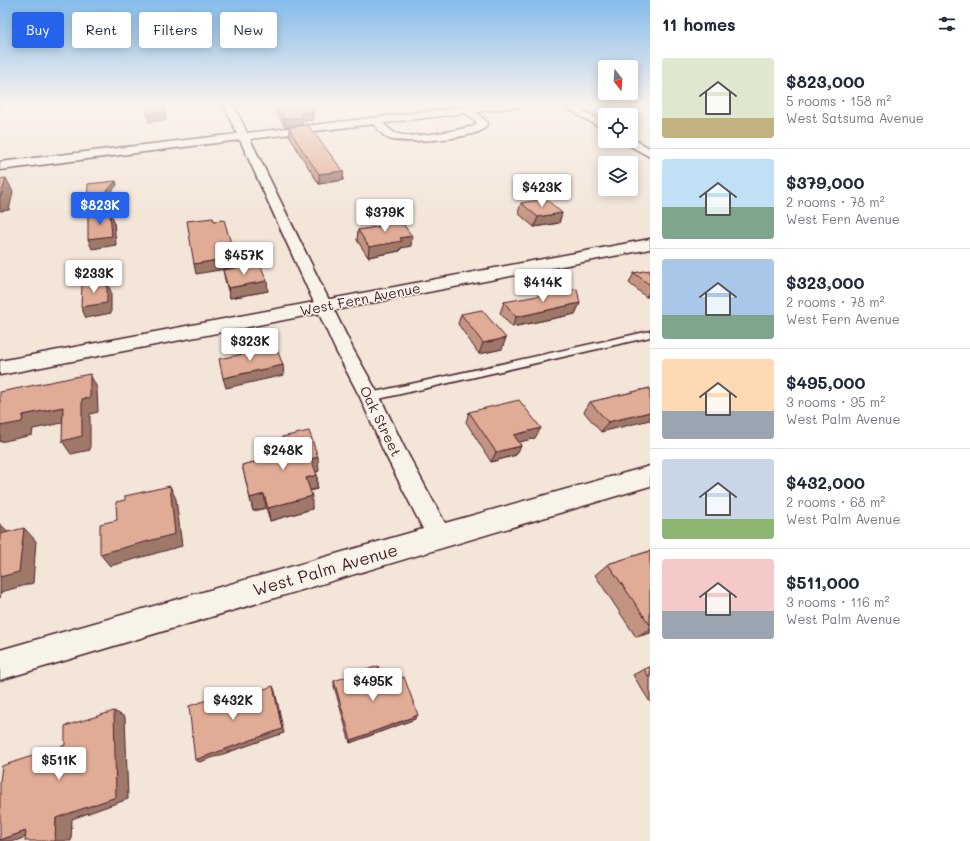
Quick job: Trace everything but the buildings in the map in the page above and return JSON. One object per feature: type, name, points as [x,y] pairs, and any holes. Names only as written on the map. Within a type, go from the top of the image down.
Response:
[{"type":"street","points":[[0,166],[198,142]]},
{"type":"street","name":"Oak Street","points":[[245,142],[344,349],[370,396],[394,450],[439,536]]},
{"type":"street","points":[[638,146],[650,153]]},
{"type":"street","name":"West Fern Avenue","points":[[0,368],[650,244]]},
{"type":"street","name":"West Palm Avenue","points":[[0,665],[439,536],[650,476]]},
{"type":"lane","points":[[370,396],[650,334]]}]
